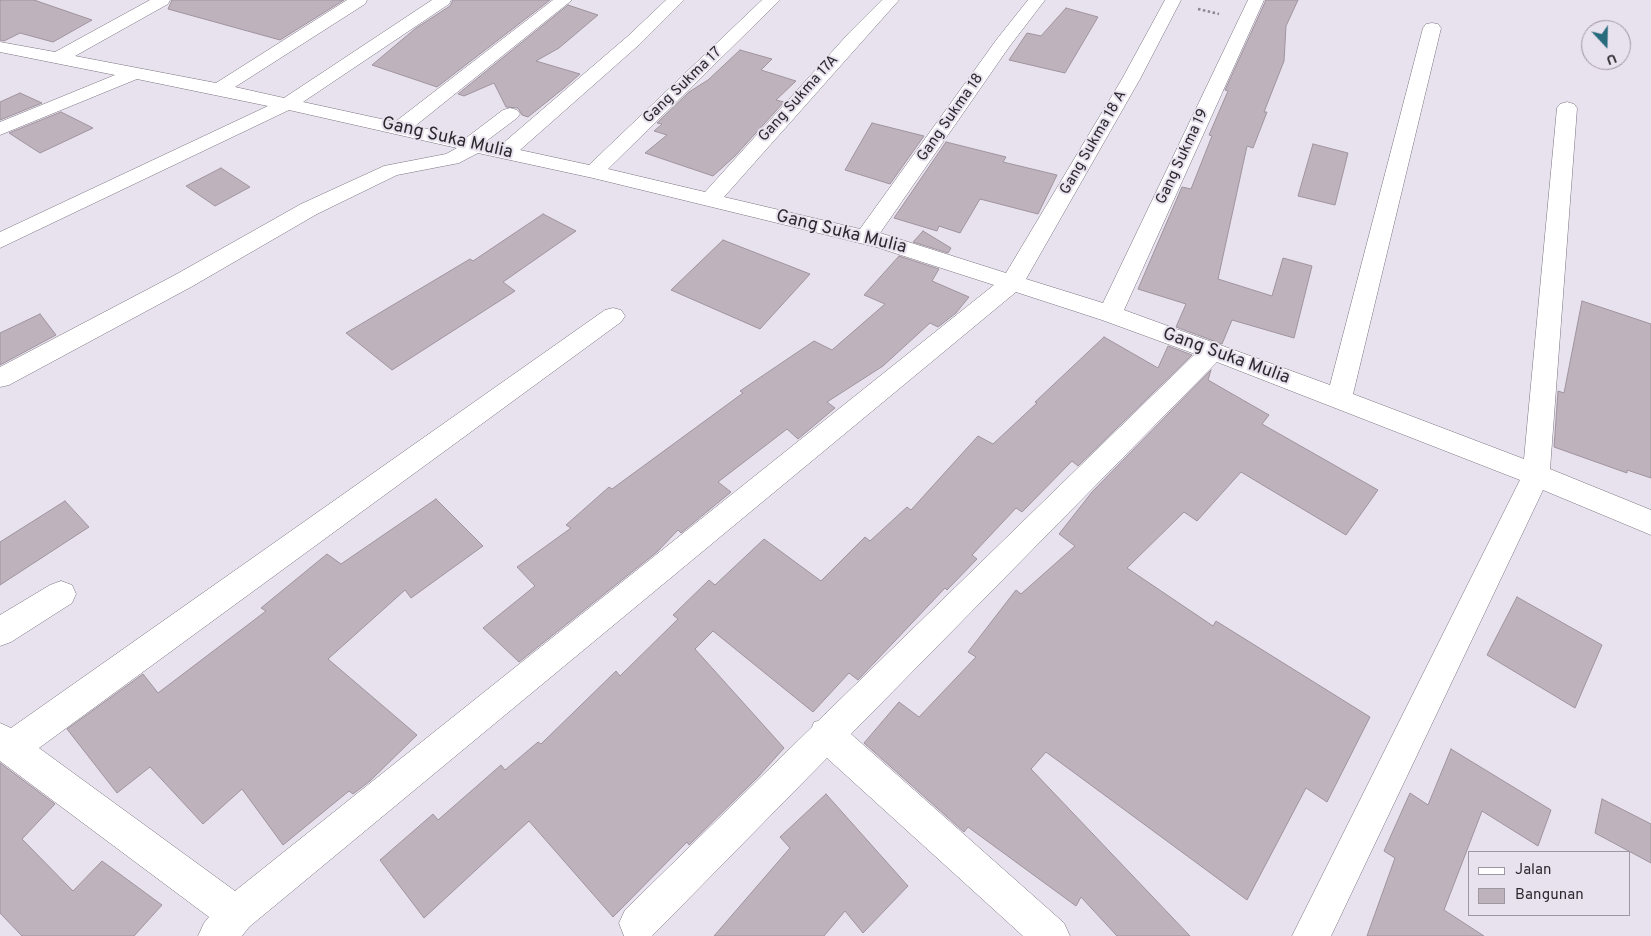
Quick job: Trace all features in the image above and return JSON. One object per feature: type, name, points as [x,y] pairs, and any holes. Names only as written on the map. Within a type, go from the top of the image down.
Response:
[{"type":"street","points":[[58,58],[162,0]]},
{"type":"street","points":[[219,89],[359,0]]},
{"type":"street","points":[[0,241],[287,104],[443,0]]},
{"type":"street","points":[[399,128],[564,0]]},
{"type":"street","points":[[505,152],[634,40],[676,0]]},
{"type":"street","name":"Gang Sukma 17","points":[[593,172],[772,0]]},
{"type":"street","name":"Gang Sukma 17A","points":[[709,201],[855,37],[891,0]]},
{"type":"street","name":"Gang Sukma 18","points":[[866,237],[1003,43],[1037,0]]},
{"type":"street","name":"Gang Sukma 19","points":[[1110,314],[1256,0]]},
{"type":"street","name":"Gang Sukma 18 A","points":[[1011,284],[1127,87],[1172,2]]},
{"type":"street","points":[[1339,399],[1432,28]]},
{"type":"street","name":"Gang Suka Mulia","points":[[0,47],[219,89],[399,128],[866,237],[1110,314],[1213,351],[1536,475],[1651,523]]},
{"type":"street","points":[[0,129],[135,73]]},
{"type":"street","points":[[1311,936],[1536,475],[1567,108]]},
{"type":"street","points":[[0,378],[182,281],[309,209],[391,170],[452,159],[473,145],[510,114]]},
{"type":"street","points":[[613,316],[6,744],[227,925],[1011,284]]},
{"type":"street","points":[[638,923],[1213,351]]},
{"type":"street","points":[[0,632],[61,594]]},
{"type":"street","points":[[826,734],[1051,936]]},
{"type":"path","points":[[1172,2],[1246,22]]},
{"type":"building","points":[[0,0],[34,0],[92,20],[53,42],[20,33],[4,41],[0,40]]},
{"type":"building","points":[[172,0],[344,0],[280,40],[168,9]]},
{"type":"building","points":[[453,0],[550,0],[437,87],[372,65],[416,28],[450,6]]},
{"type":"building","points":[[1266,0],[1298,0],[1286,26],[1284,61],[1264,112],[1267,112],[1253,148],[1247,146],[1218,279],[1272,296],[1283,258],[1312,266],[1294,338],[1232,320],[1222,344],[1176,327],[1186,304],[1138,289],[1182,187],[1191,189],[1212,136],[1209,135],[1228,91],[1225,90]]},
{"type":"building","points":[[568,5],[598,15],[559,48],[536,61],[580,74],[564,88],[528,117],[522,115],[518,108],[506,107],[494,83],[464,96],[458,94]]},
{"type":"building","points":[[1066,8],[1098,17],[1065,73],[1009,60],[1027,33],[1041,36]]},
{"type":"building","points":[[740,50],[772,59],[761,70],[796,81],[776,100],[784,102],[735,156],[713,176],[645,153],[667,135],[654,131],[662,124],[657,123],[689,92],[708,80]]},
{"type":"building","points":[[20,93],[42,103],[0,120],[0,102]]},
{"type":"building","points":[[61,112],[93,128],[40,153],[9,133]]},
{"type":"building","points":[[872,123],[924,136],[890,184],[845,170]]},
{"type":"building","points":[[946,142],[1006,157],[1003,162],[1057,175],[1038,214],[980,199],[960,233],[939,226],[937,231],[894,218]]},
{"type":"building","points":[[1313,144],[1348,153],[1335,205],[1298,196]]},
{"type":"building","points":[[221,168],[250,187],[215,206],[186,186]]},
{"type":"building","points":[[543,214],[576,231],[503,282],[515,291],[392,370],[346,333],[470,259],[473,261]]},
{"type":"building","points":[[923,231],[951,248],[948,253],[913,242]]},
{"type":"building","points":[[723,240],[810,274],[760,329],[671,290]]},
{"type":"building","points":[[899,256],[939,269],[932,281],[969,297],[956,313],[938,327],[930,323],[883,366],[827,402],[835,408],[798,439],[787,429],[718,482],[731,492],[681,533],[678,530],[657,552],[519,662],[483,628],[535,586],[517,567],[571,528],[566,525],[609,487],[612,489],[743,393],[740,391],[814,341],[832,350],[885,304],[864,295]]},
{"type":"building","points":[[1582,301],[1651,324],[1651,478],[1627,470],[1627,473],[1554,447],[1558,391],[1564,393]]},
{"type":"building","points":[[40,314],[56,335],[0,365],[0,333]]},
{"type":"building","points":[[1104,337],[1158,368],[1168,346],[1192,355],[1078,466],[1072,461],[1022,512],[1016,508],[972,555],[977,559],[947,590],[945,588],[858,680],[849,673],[813,712],[713,631],[695,649],[784,748],[758,777],[689,845],[687,842],[613,917],[529,821],[424,918],[380,860],[433,814],[438,820],[501,765],[505,770],[538,742],[541,744],[616,671],[620,676],[678,619],[673,615],[709,580],[715,585],[764,539],[821,581],[865,537],[870,541],[907,507],[911,510],[978,436],[993,444]]},
{"type":"building","points":[[1211,370],[1208,380],[1269,415],[1262,424],[1378,490],[1346,535],[1241,472],[1197,521],[1184,512],[1127,568],[1213,626],[1216,621],[1370,717],[1327,802],[1306,788],[1247,900],[1046,752],[1031,769],[1190,936],[1117,936],[1081,897],[1076,906],[968,827],[964,832],[864,743],[899,702],[919,717],[976,657],[968,652],[1016,590],[1021,594],[1075,546],[1059,534],[1092,492]]},
{"type":"building","points":[[436,499],[483,546],[411,598],[405,590],[328,659],[417,735],[370,781],[353,794],[349,791],[283,845],[242,789],[203,824],[150,767],[117,793],[67,729],[143,674],[158,693],[266,611],[261,608],[327,554],[341,564]]},
{"type":"building","points":[[65,501],[89,527],[0,585],[0,542]]},
{"type":"building","points":[[1517,597],[1602,645],[1575,708],[1487,655]]},
{"type":"building","points":[[1451,749],[1551,810],[1538,846],[1482,811],[1444,910],[1484,936],[1367,936],[1395,858],[1384,851],[1410,793],[1428,805]]},
{"type":"building","points":[[0,763],[55,804],[22,839],[73,891],[102,861],[162,905],[134,936],[22,936],[0,913]]},
{"type":"building","points":[[826,794],[908,886],[863,933],[845,911],[824,936],[714,936],[790,848],[780,837]]},
{"type":"building","points":[[1602,799],[1651,824],[1651,863],[1631,851],[1595,833]]}]
